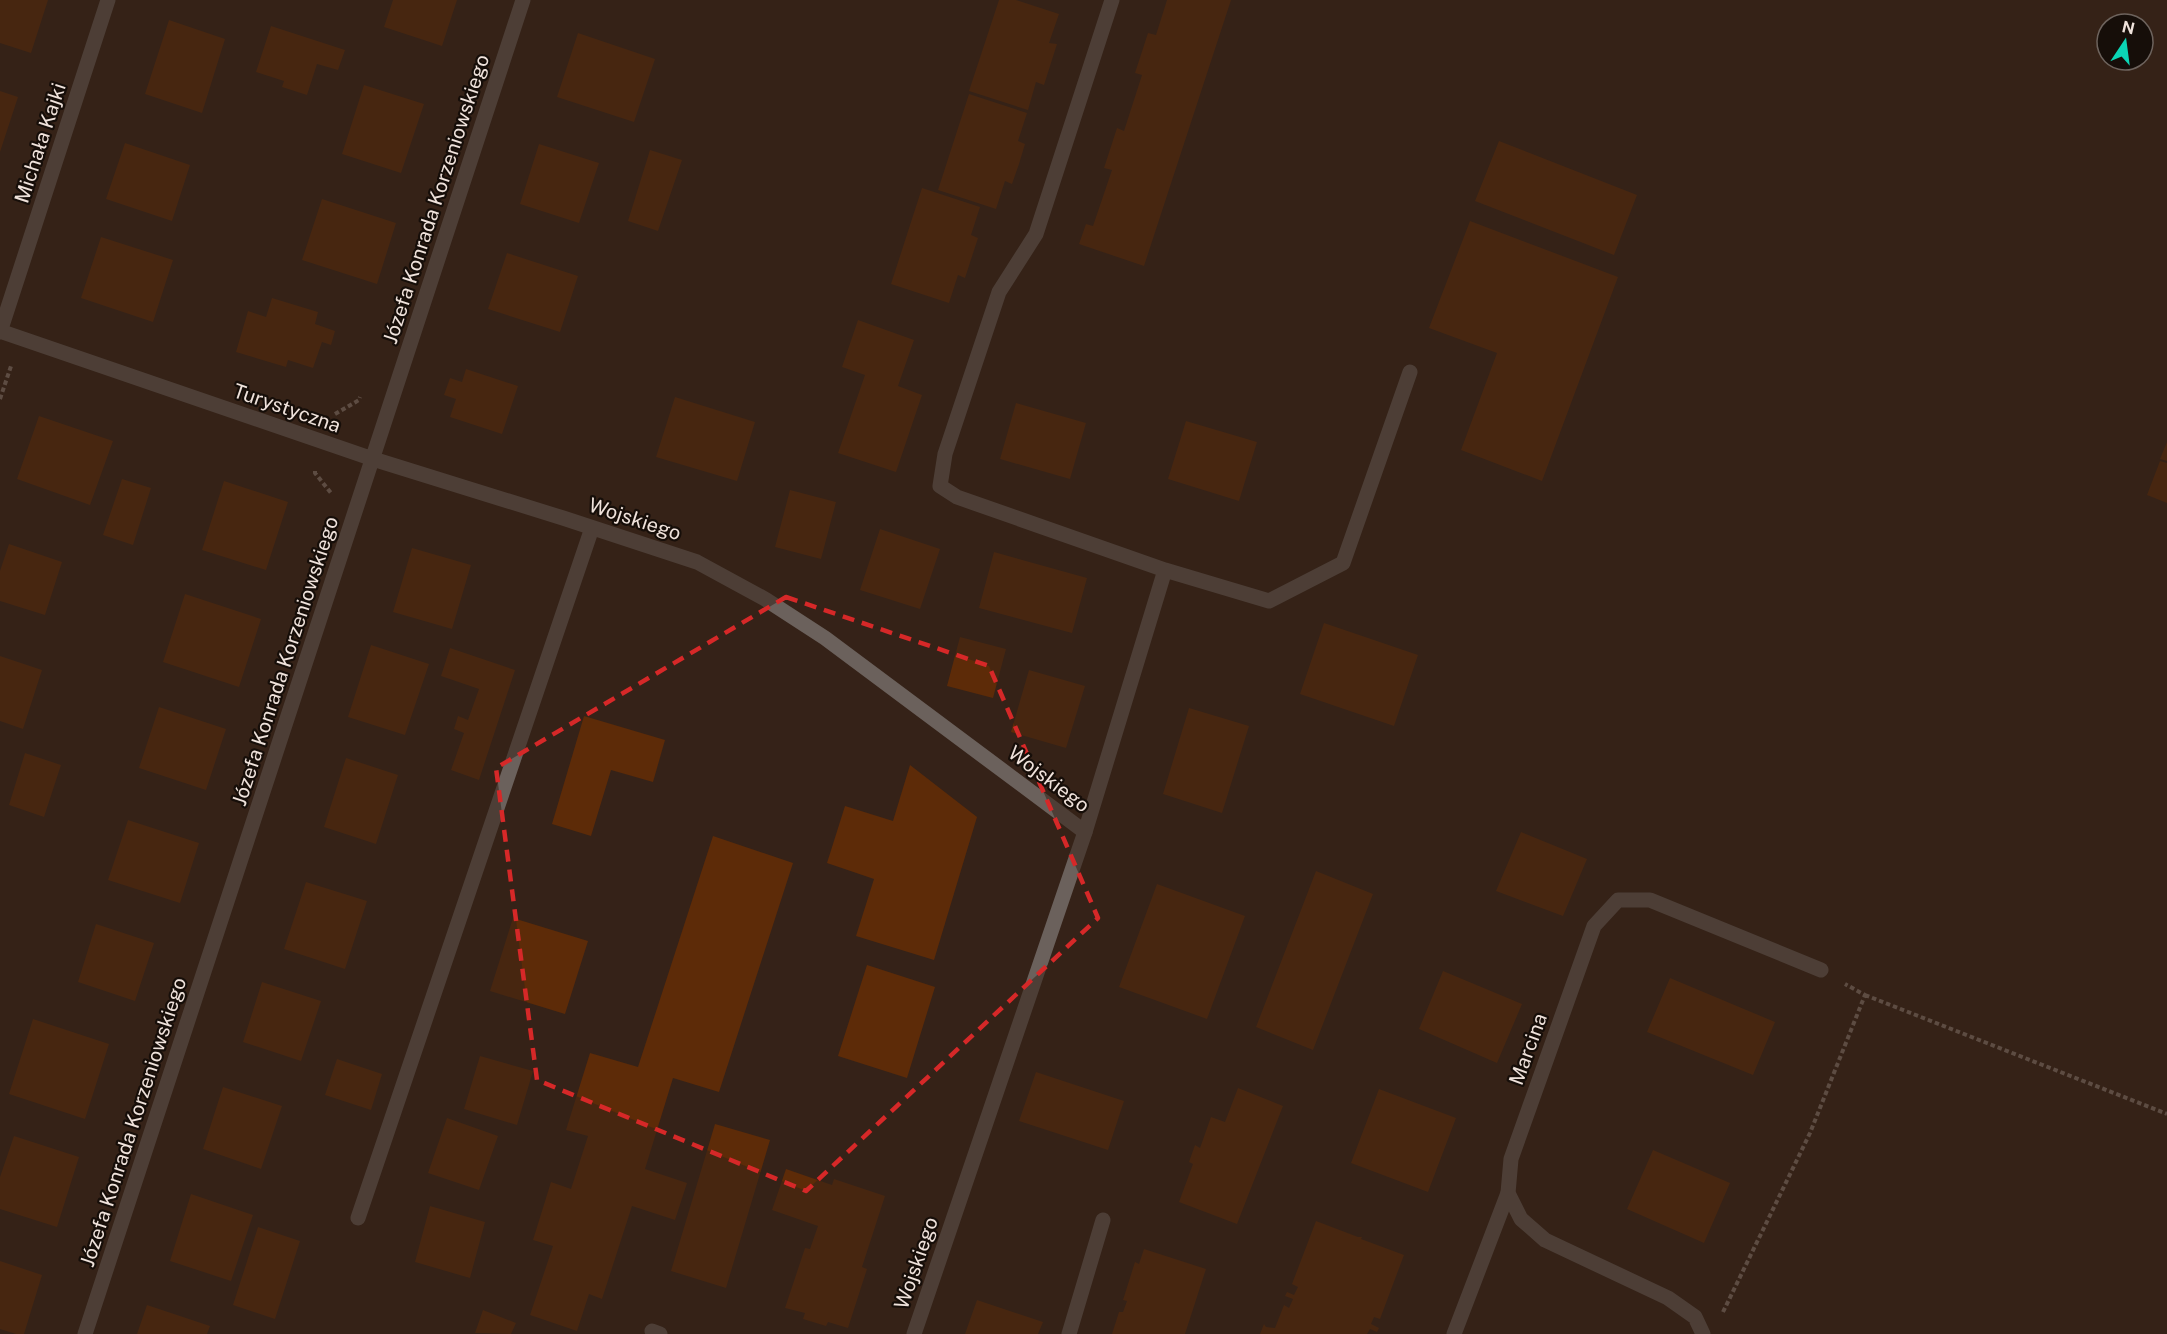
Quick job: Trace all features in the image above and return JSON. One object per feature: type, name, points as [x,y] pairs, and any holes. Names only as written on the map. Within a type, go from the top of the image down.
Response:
[{"type":"street","name":"Michała Kajki","points":[[0,331],[108,0]]},
{"type":"street","name":"Józefa Konrada Korzeniowskiego","points":[[86,1334],[523,0]]},
{"type":"street","points":[[1112,0],[1036,234],[999,292],[945,454],[940,486],[957,497],[1165,570],[1269,601],[1343,563],[1410,372]]},
{"type":"street","name":"Turystyczna","points":[[0,331],[373,459],[563,518]]},
{"type":"street","name":"Wojskiego","points":[[563,518],[698,562],[765,599],[825,638],[1085,832],[914,1334]]},
{"type":"street","points":[[358,1218],[592,528]]},
{"type":"street","points":[[1085,832],[1165,570]]},
{"type":"street","name":"Marcina","points":[[1454,1334],[1508,1193],[1511,1159],[1594,926],[1618,900],[1650,900],[1821,970]]},
{"type":"street","points":[[1508,1193],[1521,1219],[1545,1240],[1668,1298],[1695,1317],[1703,1334]]},
{"type":"street","points":[[1069,1334],[1103,1220]]},
{"type":"path","points":[[329,418],[359,400],[363,389]]},
{"type":"path","points":[[315,473],[318,462]]},
{"type":"path","points":[[1821,970],[1865,995],[2167,1114]]},
{"type":"path","points":[[1723,1313],[1810,1133],[1865,995]]},
{"type":"highlighted area","points":[[786,597],[989,666],[1098,918],[806,1191],[537,1080],[496,768]]},
{"type":"building","points":[[0,0],[48,0],[31,53],[0,43]]},
{"type":"building","points":[[393,0],[457,0],[442,46],[384,27]]},
{"type":"building","points":[[999,0],[1016,0],[1059,14],[1049,43],[1057,44],[1044,85],[1036,82],[1028,110],[969,91]]},
{"type":"building","points":[[1167,0],[1231,0],[1144,266],[1079,244],[1086,224],[1093,226],[1112,170],[1104,168],[1117,128],[1124,131],[1142,75],[1135,73],[1148,33],[1156,35]]},
{"type":"building","points":[[169,20],[225,39],[202,113],[145,94]]},
{"type":"building","points":[[271,26],[345,50],[338,70],[317,64],[307,95],[282,87],[284,81],[256,72]]},
{"type":"building","points":[[578,33],[655,59],[634,122],[557,97]]},
{"type":"building","points":[[364,85],[424,104],[401,173],[342,154]]},
{"type":"building","points":[[0,91],[18,97],[0,152]]},
{"type":"building","points":[[969,94],[1027,113],[1018,141],[1025,144],[1019,164],[1012,184],[1005,181],[996,209],[938,190]]},
{"type":"building","points":[[1499,141],[1637,195],[1614,255],[1475,201]]},
{"type":"building","points":[[125,143],[190,165],[172,221],[106,199]]},
{"type":"building","points":[[539,144],[599,163],[579,223],[520,204]]},
{"type":"building","points":[[650,150],[682,160],[658,231],[628,221]]},
{"type":"building","points":[[922,188],[980,207],[971,235],[978,238],[965,278],[958,275],[949,303],[891,284]]},
{"type":"building","points":[[322,199],[396,223],[377,284],[302,260]]},
{"type":"building","points":[[1470,221],[1618,277],[1542,481],[1461,450],[1497,353],[1429,328]]},
{"type":"building","points":[[101,237],[173,260],[153,322],[81,298]]},
{"type":"building","points":[[507,253],[578,276],[560,332],[488,309]]},
{"type":"building","points":[[272,298],[318,312],[315,324],[335,331],[331,345],[322,342],[313,368],[288,360],[286,367],[236,352],[248,311],[266,317]]},
{"type":"building","points":[[858,320],[914,340],[898,386],[922,395],[896,472],[838,453],[865,375],[842,367]]},
{"type":"building","points":[[466,369],[518,386],[502,434],[450,417],[456,399],[444,395],[450,378],[462,382]]},
{"type":"building","points":[[675,397],[755,422],[737,481],[656,457]]},
{"type":"building","points":[[1016,403],[1086,423],[1070,479],[1000,459]]},
{"type":"building","points":[[39,416],[113,441],[90,505],[17,479]]},
{"type":"building","points":[[1186,421],[1257,442],[1239,501],[1168,479]]},
{"type":"building","points":[[2167,442],[2167,461],[2160,459]]},
{"type":"building","points":[[2160,461],[2167,463],[2167,503],[2147,495]]},
{"type":"building","points":[[122,479],[151,488],[133,545],[103,535]]},
{"type":"building","points":[[224,481],[288,502],[266,570],[202,550]]},
{"type":"building","points":[[790,490],[836,502],[821,559],[775,547]]},
{"type":"building","points":[[880,529],[940,549],[920,609],[860,590]]},
{"type":"building","points":[[9,544],[62,562],[45,615],[0,601],[0,571]]},
{"type":"building","points":[[412,548],[471,565],[452,629],[393,612]]},
{"type":"building","points":[[994,552],[1087,578],[1072,633],[979,608]]},
{"type":"building","points":[[185,594],[261,619],[239,687],[163,662]]},
{"type":"building","points":[[1324,623],[1418,655],[1394,726],[1300,694]]},
{"type":"building","points":[[960,637],[1006,649],[993,698],[947,686]]},
{"type":"building","points":[[371,645],[429,664],[405,735],[348,717]]},
{"type":"building","points":[[450,648],[515,670],[479,780],[451,770],[464,733],[454,729],[458,716],[468,720],[479,689],[441,676]]},
{"type":"building","points":[[0,656],[42,670],[23,729],[0,721]]},
{"type":"building","points":[[1029,670],[1085,686],[1066,748],[1011,732]]},
{"type":"building","points":[[159,707],[226,729],[206,790],[139,768]]},
{"type":"building","points":[[1189,708],[1249,726],[1222,813],[1163,794]]},
{"type":"building","points":[[584,716],[665,740],[653,782],[611,770],[591,836],[552,824]]},
{"type":"building","points":[[25,753],[61,765],[44,817],[9,805]]},
{"type":"building","points":[[346,758],[398,775],[376,844],[324,827]]},
{"type":"building","points":[[910,765],[977,817],[934,960],[856,936],[874,879],[827,863],[845,806],[893,821]]},
{"type":"building","points":[[128,820],[199,843],[180,903],[108,880]]},
{"type":"building","points":[[1521,832],[1587,859],[1563,916],[1496,891]]},
{"type":"building","points":[[713,836],[793,863],[719,1092],[673,1078],[645,1169],[687,1183],[675,1220],[632,1206],[602,1299],[589,1294],[577,1331],[530,1315],[553,1246],[533,1240],[551,1182],[571,1189],[588,1136],[566,1130],[590,1053],[638,1067]]},
{"type":"building","points":[[1316,871],[1373,894],[1313,1050],[1256,1027]]},
{"type":"building","points":[[306,882],[367,901],[345,969],[284,949]]},
{"type":"building","points":[[1157,884],[1245,916],[1207,1019],[1119,987]]},
{"type":"building","points":[[513,918],[588,941],[565,1014],[490,991]]},
{"type":"building","points":[[96,924],[154,943],[135,1001],[78,982]]},
{"type":"building","points":[[867,965],[935,987],[907,1078],[838,1056]]},
{"type":"building","points":[[1443,971],[1522,1004],[1497,1063],[1419,1029]]},
{"type":"building","points":[[1670,978],[1775,1022],[1753,1075],[1647,1032]]},
{"type":"building","points":[[262,982],[321,1001],[301,1061],[243,1042]]},
{"type":"building","points":[[33,1019],[109,1044],[85,1119],[9,1094]]},
{"type":"building","points":[[480,1056],[533,1071],[517,1125],[464,1109]]},
{"type":"building","points":[[337,1059],[382,1074],[371,1110],[325,1095]]},
{"type":"building","points":[[1036,1072],[1124,1101],[1108,1150],[1019,1121]]},
{"type":"building","points":[[223,1087],[282,1106],[261,1169],[203,1149]]},
{"type":"building","points":[[1238,1088],[1283,1106],[1237,1224],[1179,1202],[1193,1164],[1189,1162],[1195,1145],[1200,1148],[1211,1117],[1225,1122]]},
{"type":"building","points":[[1379,1089],[1456,1118],[1428,1192],[1351,1163]]},
{"type":"building","points":[[447,1118],[498,1136],[479,1190],[428,1173]]},
{"type":"building","points":[[715,1124],[770,1140],[726,1288],[671,1271]]},
{"type":"building","points":[[14,1136],[79,1157],[57,1227],[0,1209],[0,1177]]},
{"type":"building","points":[[1653,1150],[1730,1183],[1704,1243],[1627,1209]]},
{"type":"building","points":[[786,1169],[832,1185],[834,1179],[885,1196],[862,1267],[867,1269],[848,1328],[828,1322],[826,1326],[803,1319],[805,1313],[785,1308],[805,1248],[810,1249],[818,1226],[772,1210]]},
{"type":"building","points":[[191,1194],[253,1215],[231,1281],[170,1261]]},
{"type":"building","points":[[430,1206],[485,1222],[470,1278],[415,1262]]},
{"type":"building","points":[[1316,1221],[1404,1255],[1380,1319],[1374,1317],[1371,1324],[1379,1328],[1377,1332],[1370,1329],[1367,1334],[1260,1334],[1264,1324],[1266,1327],[1275,1328],[1284,1305],[1289,1308],[1293,1299],[1285,1296],[1287,1292],[1294,1295],[1298,1287],[1292,1284]]},
{"type":"building","points":[[258,1227],[300,1241],[275,1319],[233,1305]]},
{"type":"building","points":[[1144,1249],[1206,1269],[1185,1334],[1112,1334],[1119,1312],[1123,1312],[1127,1301],[1123,1300],[1135,1262],[1139,1264]]},
{"type":"building","points":[[0,1261],[42,1275],[24,1334],[0,1329]]},
{"type":"building","points":[[977,1300],[1043,1322],[1038,1334],[965,1334]]},
{"type":"building","points":[[147,1305],[210,1326],[207,1334],[137,1334]]},
{"type":"building","points":[[483,1310],[516,1323],[511,1334],[475,1333]]}]
